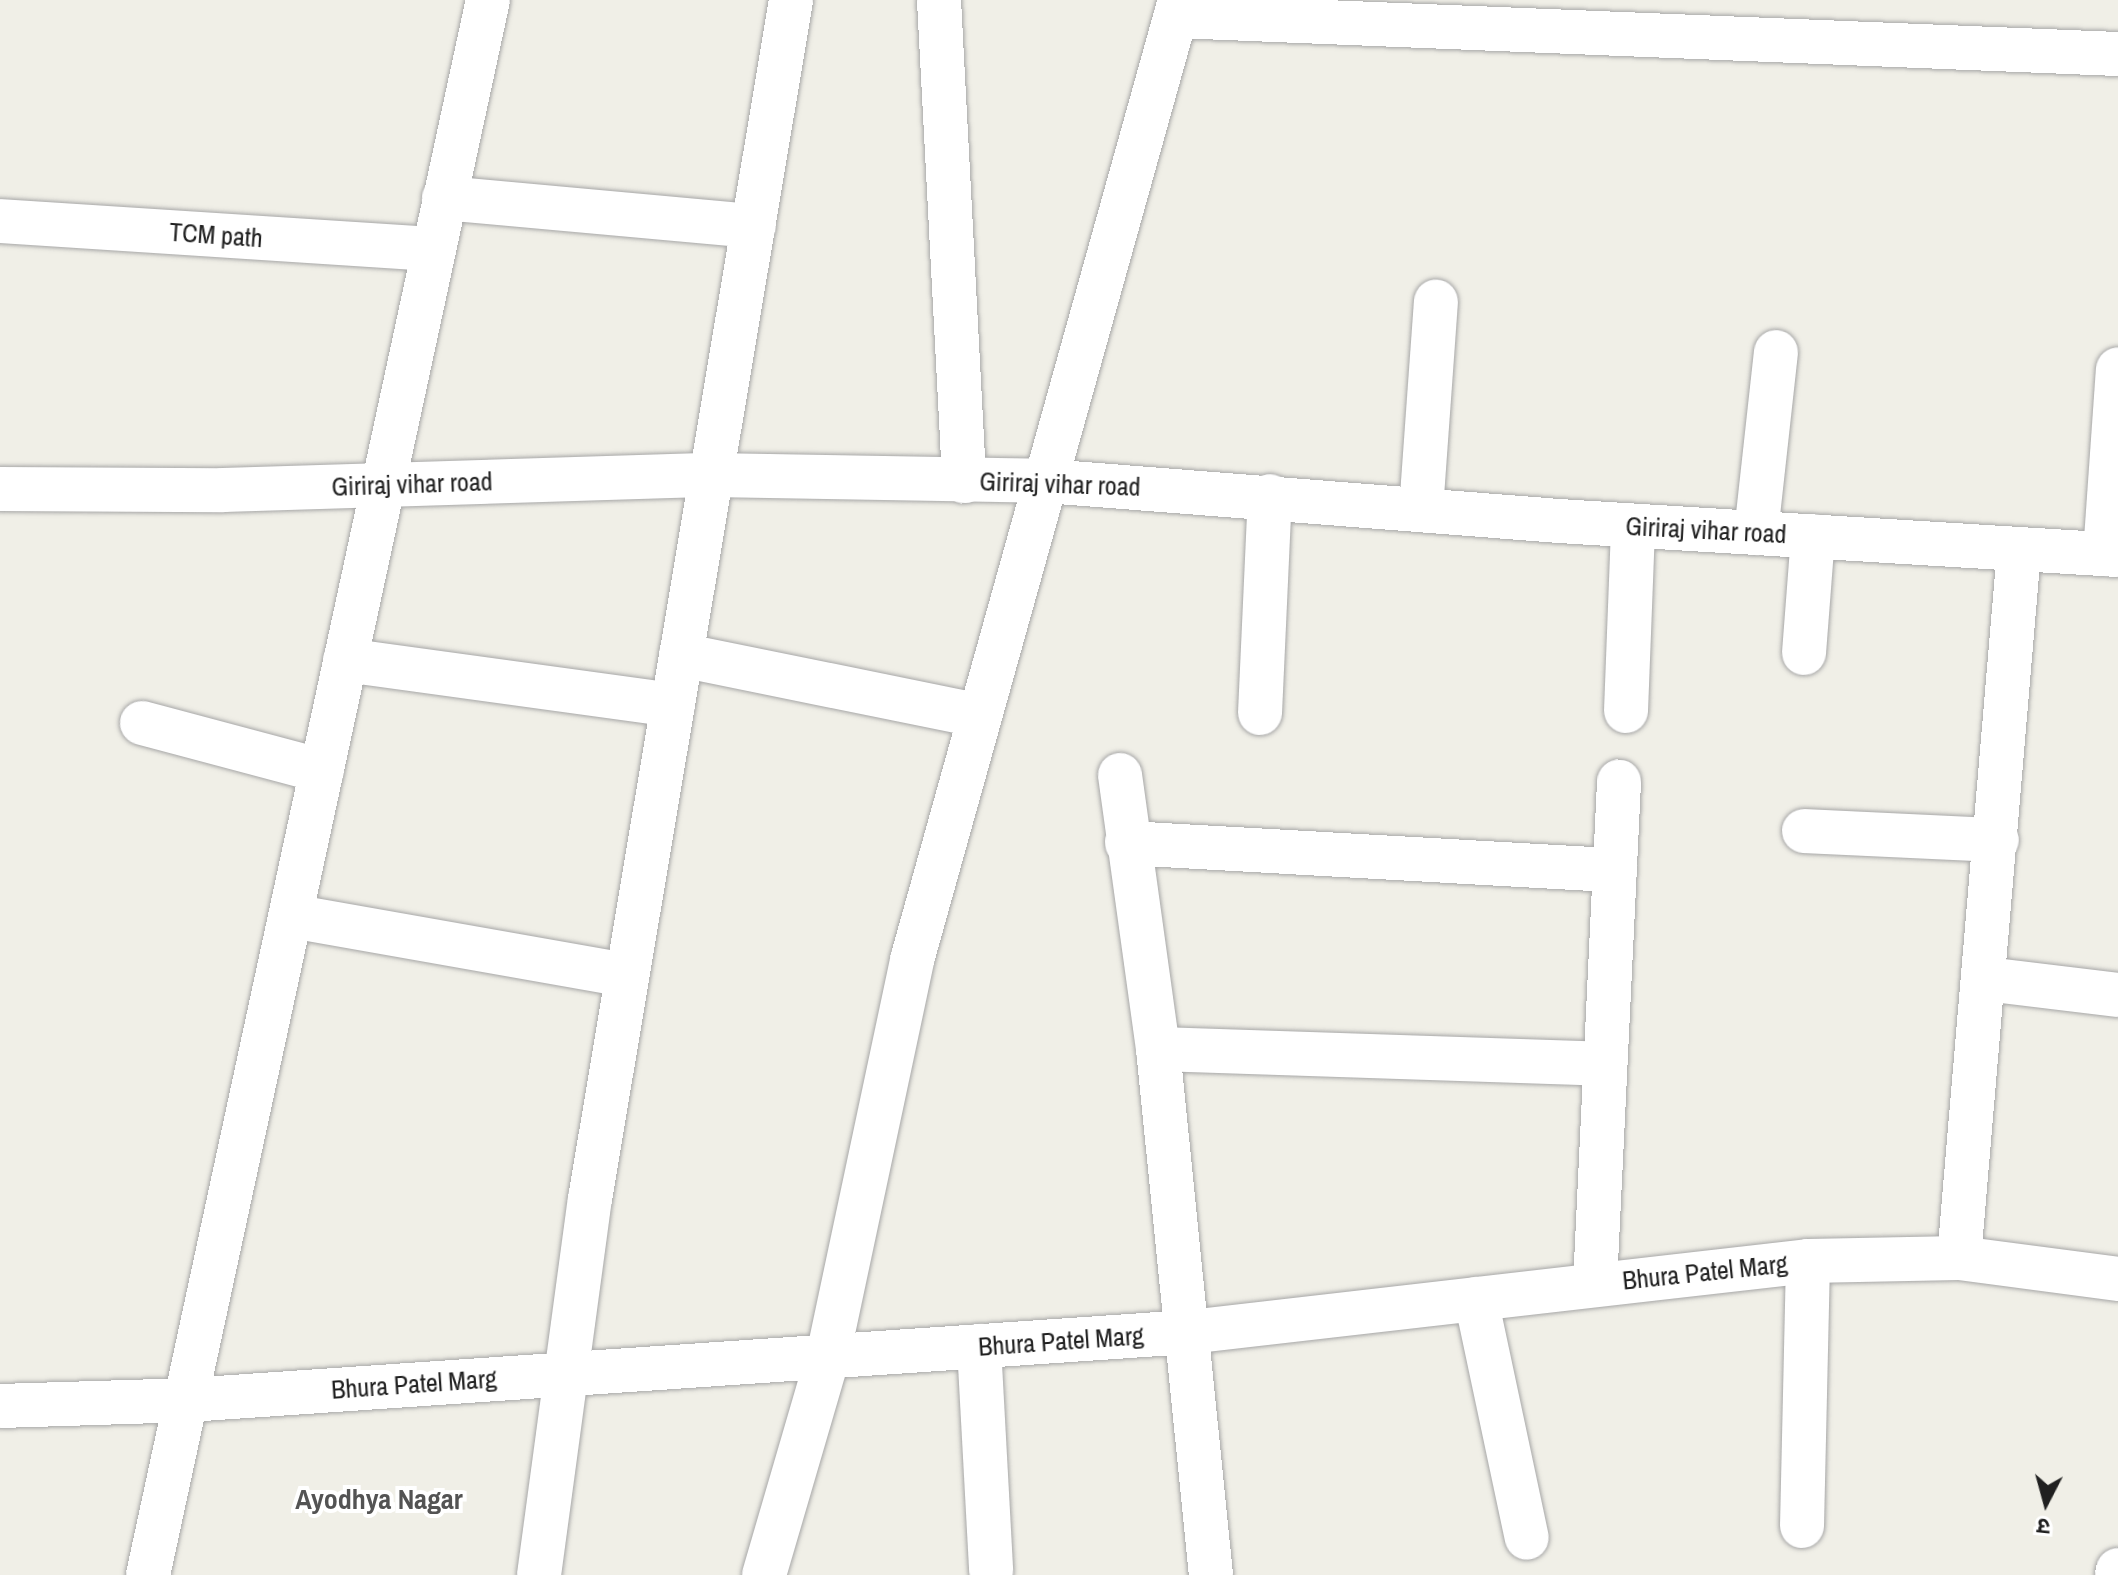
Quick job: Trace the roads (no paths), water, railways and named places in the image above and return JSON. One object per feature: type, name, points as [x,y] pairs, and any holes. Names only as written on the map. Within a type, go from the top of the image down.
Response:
[{"type":"street","points":[[148,1575],[488,0]]},
{"type":"street","points":[[539,1575],[563,1374],[626,975],[791,0]]},
{"type":"street","points":[[939,0],[964,481]]},
{"type":"street","points":[[764,1575],[828,1356],[912,960],[1178,8],[1481,14],[2118,54]]},
{"type":"street","points":[[444,198],[754,226]]},
{"type":"street","name":"TCM path","points":[[0,221],[433,249]]},
{"type":"street","points":[[1421,510],[1436,302]]},
{"type":"street","points":[[1756,533],[1776,352]]},
{"type":"street","points":[[2111,555],[2118,369]]},
{"type":"street","name":"Giriraj vihar road","points":[[0,489],[223,490],[711,475],[1046,481],[1633,526],[2111,555]]},
{"type":"street","points":[[1260,713],[1270,496]]},
{"type":"street","points":[[1626,711],[1633,526]]},
{"type":"street","points":[[1804,653],[1813,536]]},
{"type":"street","points":[[1959,1258],[1986,979],[2019,551]]},
{"type":"street","points":[[681,655],[980,716]]},
{"type":"street","points":[[345,660],[673,705]]},
{"type":"street","points":[[142,723],[322,771]]},
{"type":"street","points":[[1120,775],[1127,843],[1158,1049],[1189,1332],[1211,1575]]},
{"type":"street","points":[[1595,1284],[1619,782]]},
{"type":"street","points":[[1804,831],[1997,840]]},
{"type":"street","points":[[1127,843],[1615,870]]},
{"type":"street","points":[[291,916],[626,975]]},
{"type":"street","points":[[1986,979],[2118,995]]},
{"type":"street","points":[[1158,1049],[1604,1064]]},
{"type":"street","name":"Bhura Patel Marg","points":[[0,1406],[188,1400],[1189,1332],[1808,1261],[1959,1258],[2118,1279]]},
{"type":"street","points":[[1802,1526],[1808,1261]]},
{"type":"street","points":[[1476,1299],[1527,1538]]},
{"type":"street","points":[[979,1346],[991,1571]]},
{"type":"district","name":"Ayodhya Nagar","points":[[379,1499]]}]
